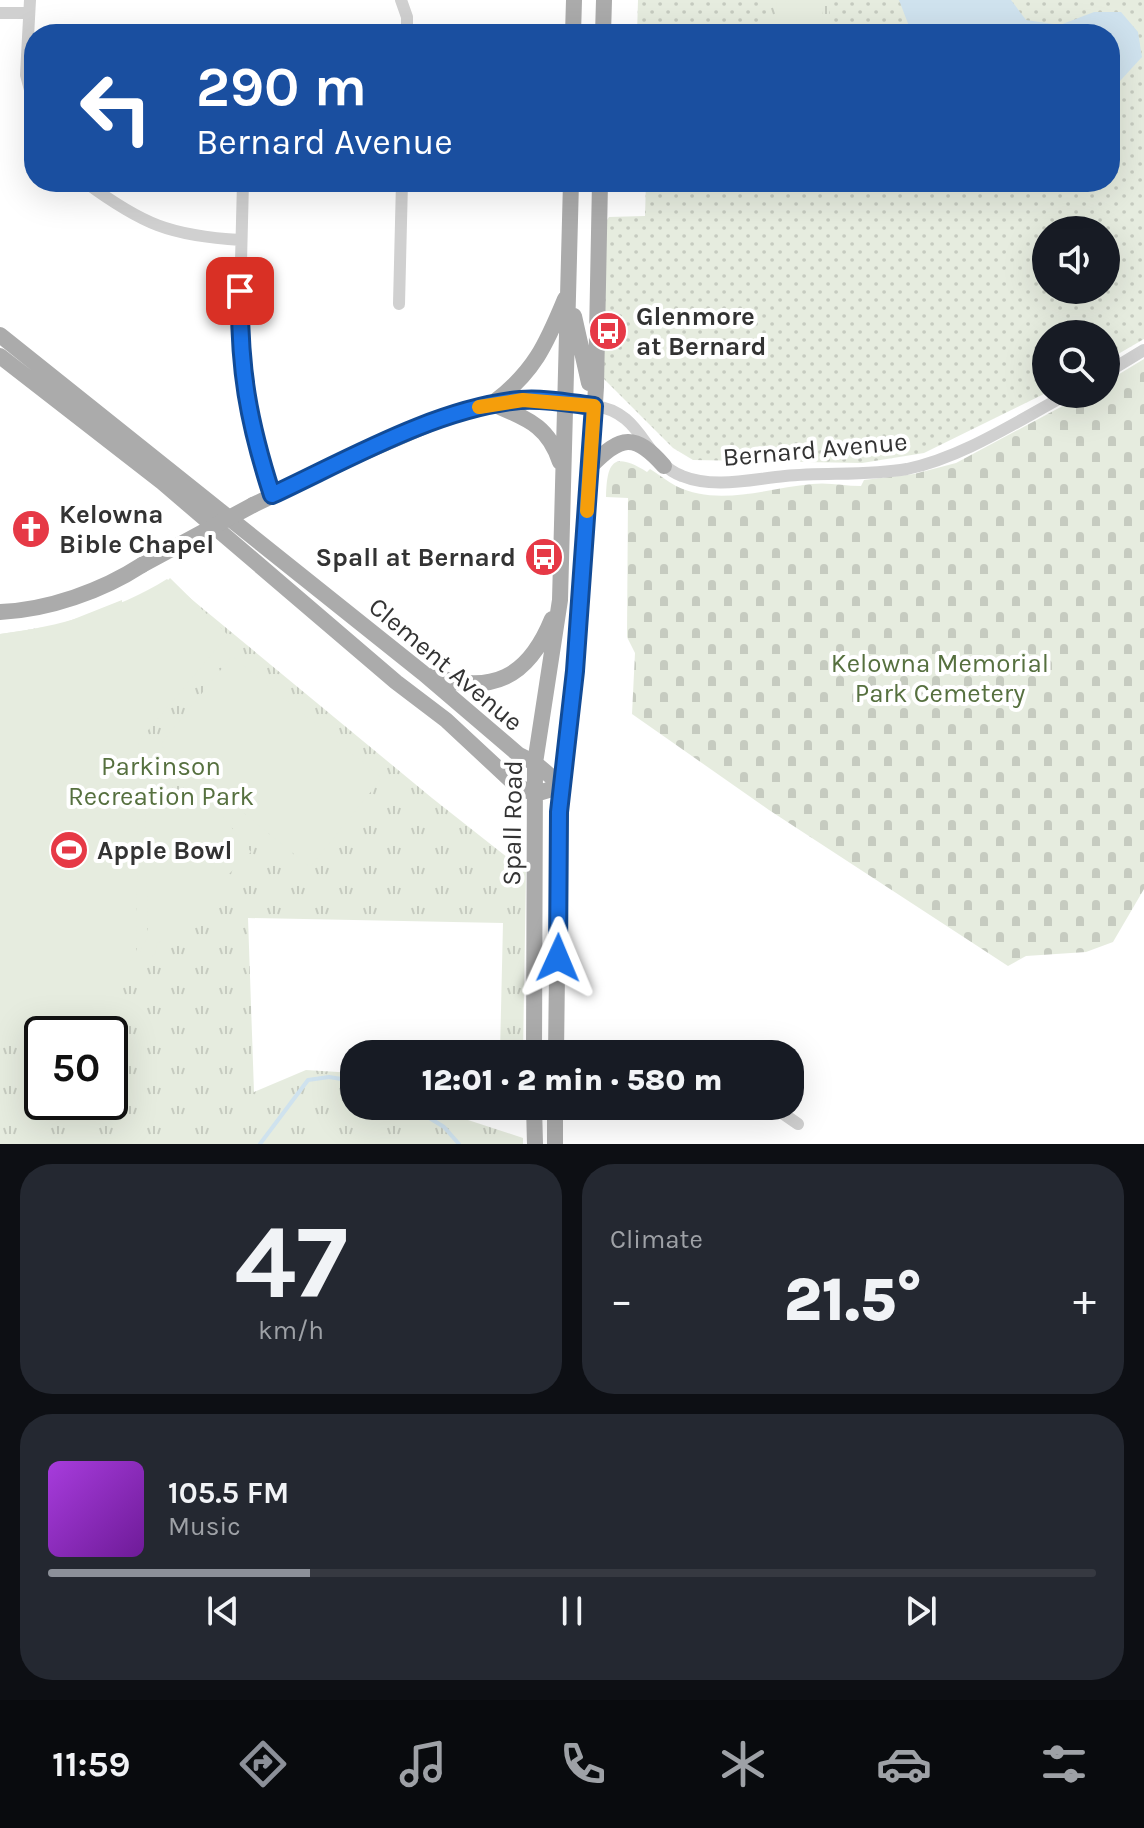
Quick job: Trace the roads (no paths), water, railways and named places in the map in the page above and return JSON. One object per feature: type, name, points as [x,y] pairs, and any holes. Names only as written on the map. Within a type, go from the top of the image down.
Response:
[{"type":"main road","points":[[573,24],[574,0]]},
{"type":"main road","points":[[603,24],[604,0]]},
{"type":"main road","points":[[571,192],[569,291],[594,406]]},
{"type":"main road","points":[[594,406],[600,192]]},
{"type":"main road","points":[[564,474],[555,446],[539,426],[492,404],[513,388],[545,347],[569,291]]},
{"type":"main road","name":"Spall Road","points":[[534,1040],[535,763],[560,600],[569,291]]},
{"type":"main road","name":"Clement Avenue","points":[[0,335],[423,673],[519,755],[535,763],[562,786]]},
{"type":"main road","name":"Clement Avenue","points":[[0,356],[162,482],[396,682],[446,720],[517,786],[535,794]]},
{"type":"main road","name":"Bernard Avenue","points":[[0,612],[64,600],[96,589],[272,495],[458,412],[523,400],[594,406]]},
{"type":"main road","name":"Spall Road","points":[[556,1040],[559,834],[575,671],[594,406]]},
{"type":"main road","points":[[591,466],[604,452],[618,444],[635,442],[648,448],[664,466]]},
{"type":"main road","points":[[423,673],[455,683],[479,685],[503,680],[530,659],[549,627],[560,600]]},
{"type":"main road","points":[[535,794],[562,786]]},
{"type":"main road","points":[[534,1120],[535,1144]]},
{"type":"main road","points":[[555,1120],[555,1144]]},
{"type":"street","points":[[401,0],[407,24]]},
{"type":"street","points":[[0,13],[29,7]]},
{"type":"street","points":[[99,192],[123,210],[160,228],[199,237],[241,240]]},
{"type":"street","points":[[243,192],[239,341],[252,429],[272,495]]},
{"type":"street","points":[[399,304],[402,192]]},
{"type":"street","points":[[1120,365],[1144,350]]},
{"type":"street","name":"Bernard Avenue","points":[[594,406],[605,407],[633,424],[664,466],[680,476],[700,482],[725,483],[813,473],[853,474],[906,469],[971,446],[1042,408]]},
{"type":"street","points":[[792,1120],[798,1124]]},
{"type":"water","points":[[899,0],[1011,0],[1026,20],[1053,24],[908,24]]},
{"type":"water","points":[[1094,12],[1121,12],[1138,32],[1142,57],[1120,81],[1120,24],[1063,24]]},
{"type":"waterway","points":[[260,1144],[308,1080],[340,1079]]},
{"type":"waterway","points":[[433,1120],[444,1127],[459,1144]]},
{"type":"place","name":"Glenmore at Bernard","points":[[608,331]]},
{"type":"place","name":"Kelowna Bible Chapel","points":[[31,529]]},
{"type":"place","name":"Spall at Bernard","points":[[544,557]]},
{"type":"place","name":"Apple Bowl","points":[[69,850]]},
{"type":"park label","name":"Kelowna Memorial Park Cemetery","points":[[940,678]]},
{"type":"park label","name":"Parkinson Recreation Park","points":[[161,781]]}]
